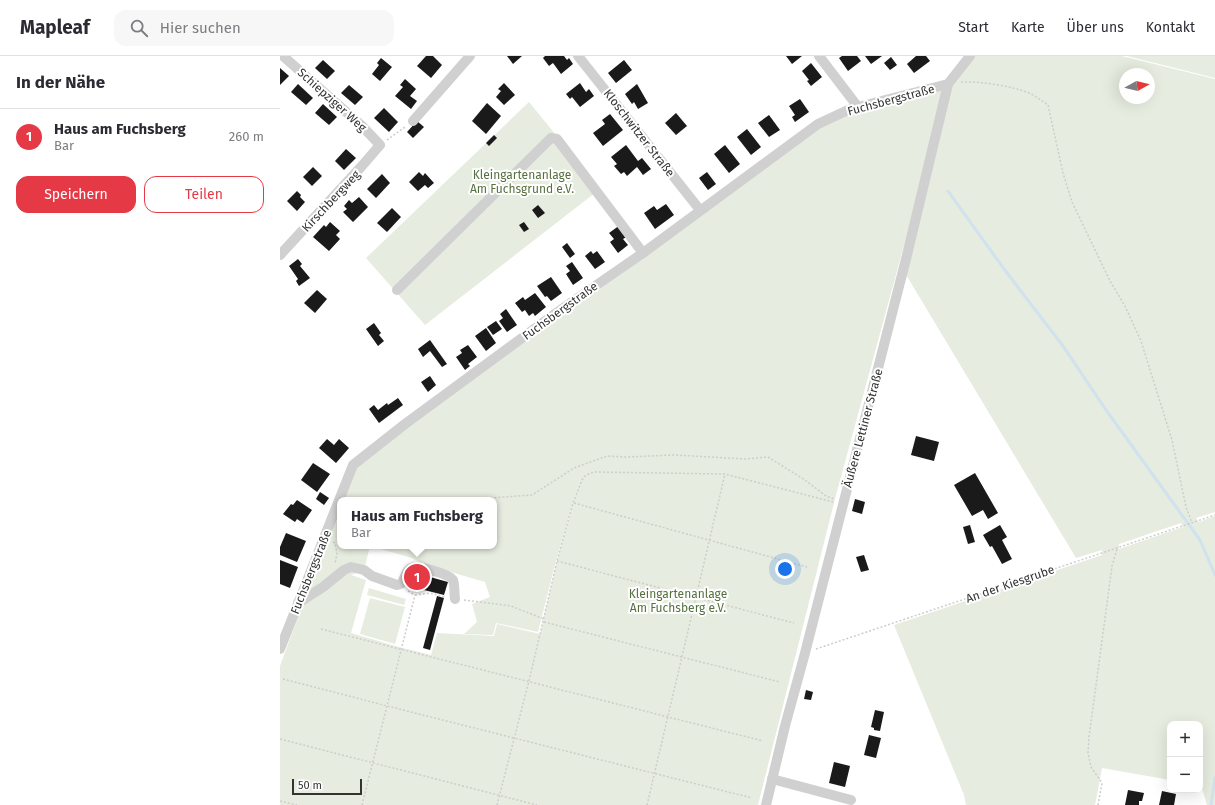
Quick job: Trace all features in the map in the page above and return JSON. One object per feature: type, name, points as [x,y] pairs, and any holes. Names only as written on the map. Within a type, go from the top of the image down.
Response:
[{"type":"street","name":"Schiepziger Weg","points":[[283,56],[362,126],[380,146]]},
{"type":"street","points":[[413,121],[470,56]]},
{"type":"street","name":"Kloschwitzer Straße","points":[[578,56],[700,210]]},
{"type":"street","points":[[819,56],[858,107]]},
{"type":"street","name":"Äußere Lettiner Straße","points":[[766,805],[785,726],[906,259],[948,84],[970,56]]},
{"type":"street","name":"Fuchsbergstraße","points":[[340,497],[353,465],[405,424],[537,327],[643,253],[818,124],[848,110],[948,84]]},
{"type":"street","points":[[397,290],[551,138],[557,139],[643,253]]},
{"type":"street","name":"Kirschbergweg","points":[[280,255],[380,146]]},
{"type":"street","name":"Fuchsbergstraße","points":[[280,649],[337,505]]},
{"type":"street","points":[[298,603],[323,587],[344,570],[351,567],[364,570],[372,576],[397,585],[401,584],[405,575],[410,569],[415,567],[449,576],[453,581],[451,598]]},
{"type":"street","points":[[772,779],[851,800]]},
{"type":"path","points":[[948,84],[973,81],[1005,87],[1030,94],[1048,105],[1063,173],[1072,202],[1110,281],[1125,306],[1140,341],[1172,440],[1186,507],[1192,523]]},
{"type":"path","points":[[380,146],[413,121]]},
{"type":"path","points":[[497,498],[532,495],[574,468],[607,456],[626,457],[675,455],[768,458],[805,480],[826,496],[843,504]]},
{"type":"path","points":[[497,805],[513,738],[529,682],[557,561],[573,503],[585,476],[596,472],[725,474],[843,504]]},
{"type":"path","points":[[648,805],[725,474]]},
{"type":"path","points":[[573,503],[807,567]]},
{"type":"path","name":"An der Kiesgrube","points":[[805,653],[1215,515]]},
{"type":"path","points":[[334,563],[337,554],[335,543]]},
{"type":"path","points":[[1098,805],[1102,783],[1091,767],[1088,752],[1089,737],[1112,566],[1117,548]]},
{"type":"path","points":[[557,561],[794,623]]},
{"type":"path","points":[[401,584],[408,592],[415,595],[430,593],[451,598]]},
{"type":"path","points":[[362,805],[415,595]]},
{"type":"path","points":[[467,601],[511,606],[544,619]]},
{"type":"path","points":[[543,622],[780,682]]},
{"type":"path","points":[[321,629],[763,741]]},
{"type":"path","points":[[283,679],[752,798]]},
{"type":"path","points":[[280,739],[537,805]]},
{"type":"path","points":[[280,801],[297,805]]},
{"type":"green space","points":[[970,56],[1122,56],[1215,79],[1215,512],[1196,518],[1199,522],[1215,516],[1215,805],[1207,805],[1203,792],[1203,721],[1167,721],[1167,779],[1102,768],[1095,805],[966,805],[964,795],[894,625],[1102,555],[1102,550],[1076,558],[905,273],[948,84]],"holes":[[[1181,523],[1183,527],[1119,549],[1119,544]]]},
{"type":"green space","points":[[1127,56],[1215,56],[1215,78]]},
{"type":"green space","name":"Kleingartenanlage Am Fuchsberg e.V.","points":[[947,87],[835,499],[758,805],[280,805],[280,666],[337,510],[337,549],[369,549],[364,570],[351,575],[366,580],[351,633],[431,655],[437,633],[494,636],[497,624],[540,634],[557,561],[578,485],[556,561],[538,632],[496,623],[493,635],[464,634],[477,622],[472,604],[490,597],[485,582],[423,564],[412,558],[380,549],[497,549],[497,497],[342,497],[353,465],[818,124],[848,111]]},
{"type":"green space","name":"Kleingartenanlage Am Fuchsgrund e.V.","points":[[529,102],[600,189],[425,325],[366,258]]},
{"type":"green space","points":[[369,588],[406,599],[404,605],[367,595]]},
{"type":"green space","points":[[370,598],[405,607],[395,644],[360,634]]},
{"type":"building","points":[[426,56],[433,56],[442,65],[431,78],[417,66]]},
{"type":"building","points":[[507,56],[522,56],[513,64]]},
{"type":"building","points":[[545,56],[564,56],[567,60],[569,58],[573,64],[561,74],[553,63],[549,66],[543,58]]},
{"type":"building","points":[[786,56],[802,56],[792,64]]},
{"type":"building","points":[[842,56],[857,56],[861,61],[848,71],[839,58]]},
{"type":"building","points":[[865,56],[882,56],[871,64]]},
{"type":"building","points":[[916,56],[926,56],[930,61],[914,73],[907,64]]},
{"type":"building","points":[[891,57],[897,65],[890,70],[884,63]]},
{"type":"building","points":[[381,58],[392,67],[380,81],[372,74],[379,65],[377,63]]},
{"type":"building","points":[[323,60],[335,71],[327,79],[315,68]]},
{"type":"building","points":[[624,60],[632,70],[616,83],[608,73]]},
{"type":"building","points":[[811,63],[822,77],[811,86],[807,81],[809,80],[802,71]]},
{"type":"building","points":[[280,68],[289,76],[280,85]]},
{"type":"building","points":[[405,79],[416,89],[410,96],[417,101],[411,109],[395,96],[403,87],[400,85]]},
{"type":"building","points":[[504,83],[515,95],[504,105],[496,97],[501,91],[498,89]]},
{"type":"building","points":[[580,83],[586,92],[589,89],[594,96],[580,107],[572,97],[570,99],[566,94]]},
{"type":"building","points":[[298,84],[313,98],[306,105],[291,92]]},
{"type":"building","points":[[637,84],[648,103],[638,109],[634,102],[632,104],[625,94]]},
{"type":"building","points":[[349,85],[363,97],[355,105],[341,93]]},
{"type":"building","points":[[800,99],[809,112],[795,122],[792,117],[795,115],[789,106]]},
{"type":"building","points":[[487,103],[501,116],[486,134],[472,121]]},
{"type":"building","points":[[323,104],[337,117],[329,125],[315,113]]},
{"type":"building","points":[[384,108],[398,122],[389,132],[374,118]]},
{"type":"building","points":[[676,113],[687,126],[676,135],[665,123]]},
{"type":"building","points":[[610,114],[623,130],[603,146],[593,133],[605,124],[602,120]]},
{"type":"building","points":[[769,115],[780,130],[769,137],[758,123]]},
{"type":"building","points":[[417,121],[424,127],[413,138],[407,132]]},
{"type":"building","points":[[747,129],[761,147],[751,155],[737,137]]},
{"type":"building","points":[[494,135],[497,138],[489,146],[486,143]]},
{"type":"building","points":[[626,145],[638,161],[642,158],[651,169],[643,175],[637,167],[627,176],[624,172],[621,174],[614,166],[617,164],[611,157]]},
{"type":"building","points":[[725,145],[740,164],[729,173],[714,154]]},
{"type":"building","points":[[346,149],[356,158],[344,170],[335,161]]},
{"type":"building","points":[[313,167],[322,176],[312,186],[303,177]]},
{"type":"building","points":[[419,172],[423,176],[425,173],[434,183],[428,188],[425,185],[418,191],[409,182]]},
{"type":"building","points":[[707,172],[716,184],[708,190],[699,178]]},
{"type":"building","points":[[382,174],[390,183],[376,198],[367,189]]},
{"type":"building","points":[[297,191],[305,202],[297,211],[287,201]]},
{"type":"building","points":[[359,197],[368,207],[353,222],[343,212],[347,209],[344,206],[349,200],[352,203]]},
{"type":"building","points":[[666,204],[674,215],[655,229],[644,213],[654,206],[657,210]]},
{"type":"building","points":[[538,205],[545,213],[538,218],[532,210]]},
{"type":"building","points":[[392,208],[401,217],[387,232],[377,223]]},
{"type":"building","points":[[330,222],[340,231],[336,235],[340,239],[329,251],[313,237],[324,225],[326,227]]},
{"type":"building","points":[[524,222],[529,229],[524,232],[519,225]]},
{"type":"building","points":[[620,225],[628,236],[623,239],[628,245],[618,253],[610,242],[614,239],[609,233]]},
{"type":"building","points":[[567,243],[575,254],[570,258],[562,247]]},
{"type":"building","points":[[591,251],[593,254],[597,251],[605,262],[595,269],[585,256]]},
{"type":"building","points":[[298,259],[302,264],[300,266],[310,278],[299,286],[296,281],[298,279],[289,266]]},
{"type":"building","points":[[572,262],[583,278],[573,285],[566,274],[570,271],[566,266]]},
{"type":"building","points":[[551,277],[562,293],[551,301],[547,296],[545,297],[537,286]]},
{"type":"building","points":[[317,290],[327,299],[315,313],[304,303]]},
{"type":"building","points":[[535,293],[546,307],[535,316],[533,313],[529,316],[525,310],[522,312],[515,303],[523,297],[525,300]]},
{"type":"building","points":[[506,309],[517,325],[507,332],[499,321],[503,318],[500,314]]},
{"type":"building","points":[[496,321],[502,329],[493,335],[487,327]]},
{"type":"building","points":[[374,323],[381,333],[379,335],[384,341],[378,346],[366,329]]},
{"type":"building","points":[[486,328],[496,343],[486,351],[475,336]]},
{"type":"building","points":[[430,340],[447,364],[442,367],[430,351],[423,357],[418,349]]},
{"type":"building","points":[[468,345],[477,357],[468,364],[470,366],[465,370],[456,357],[462,353],[460,350]]},
{"type":"building","points":[[430,376],[436,385],[428,392],[421,382]]},
{"type":"building","points":[[398,398],[403,405],[379,423],[369,409],[374,405],[378,410],[387,403],[388,405]]},
{"type":"building","points":[[916,436],[939,442],[934,461],[911,455]]},
{"type":"building","points":[[327,439],[334,445],[339,439],[349,448],[336,463],[319,448]]},
{"type":"building","points":[[313,463],[330,474],[317,492],[301,480]]},
{"type":"building","points":[[975,473],[998,513],[988,519],[983,510],[972,516],[954,485]]},
{"type":"building","points":[[320,492],[329,498],[324,505],[316,499]]},
{"type":"building","points":[[855,499],[865,502],[862,514],[852,511]]},
{"type":"building","points":[[297,500],[312,510],[303,523],[297,519],[295,522],[283,514],[291,504],[293,505]]},
{"type":"building","points":[[970,525],[975,542],[968,544],[963,527]]},
{"type":"building","points":[[1000,525],[1007,537],[1002,540],[1012,559],[1002,564],[992,546],[990,547],[983,535]]},
{"type":"building","points":[[286,533],[306,541],[297,562],[280,555],[280,547]]},
{"type":"building","points":[[864,555],[869,570],[861,572],[856,557]]},
{"type":"building","points":[[280,560],[298,567],[290,588],[280,584]]},
{"type":"building","points":[[412,572],[448,582],[444,595],[408,586]]},
{"type":"building","points":[[437,596],[444,598],[430,650],[423,648]]},
{"type":"building","points":[[806,690],[813,692],[811,700],[804,699]]},
{"type":"building","points":[[875,710],[884,712],[880,731],[874,730],[874,728],[871,727]]},
{"type":"building","points":[[869,735],[881,738],[876,758],[864,755]]},
{"type":"building","points":[[834,762],[850,766],[845,787],[829,783]]},
{"type":"building","points":[[1128,790],[1144,793],[1142,801],[1139,801],[1139,805],[1125,805]]},
{"type":"building","points":[[1162,791],[1176,794],[1174,805],[1159,805]]},
{"type":"waterway","points":[[948,191],[1004,269],[1063,346],[1106,410],[1200,540],[1215,575]]},
{"type":"waterway","points":[[1211,805],[1215,778]]},
{"type":"place","name":"Haus am Fuchsberg","points":[[417,577]]}]
